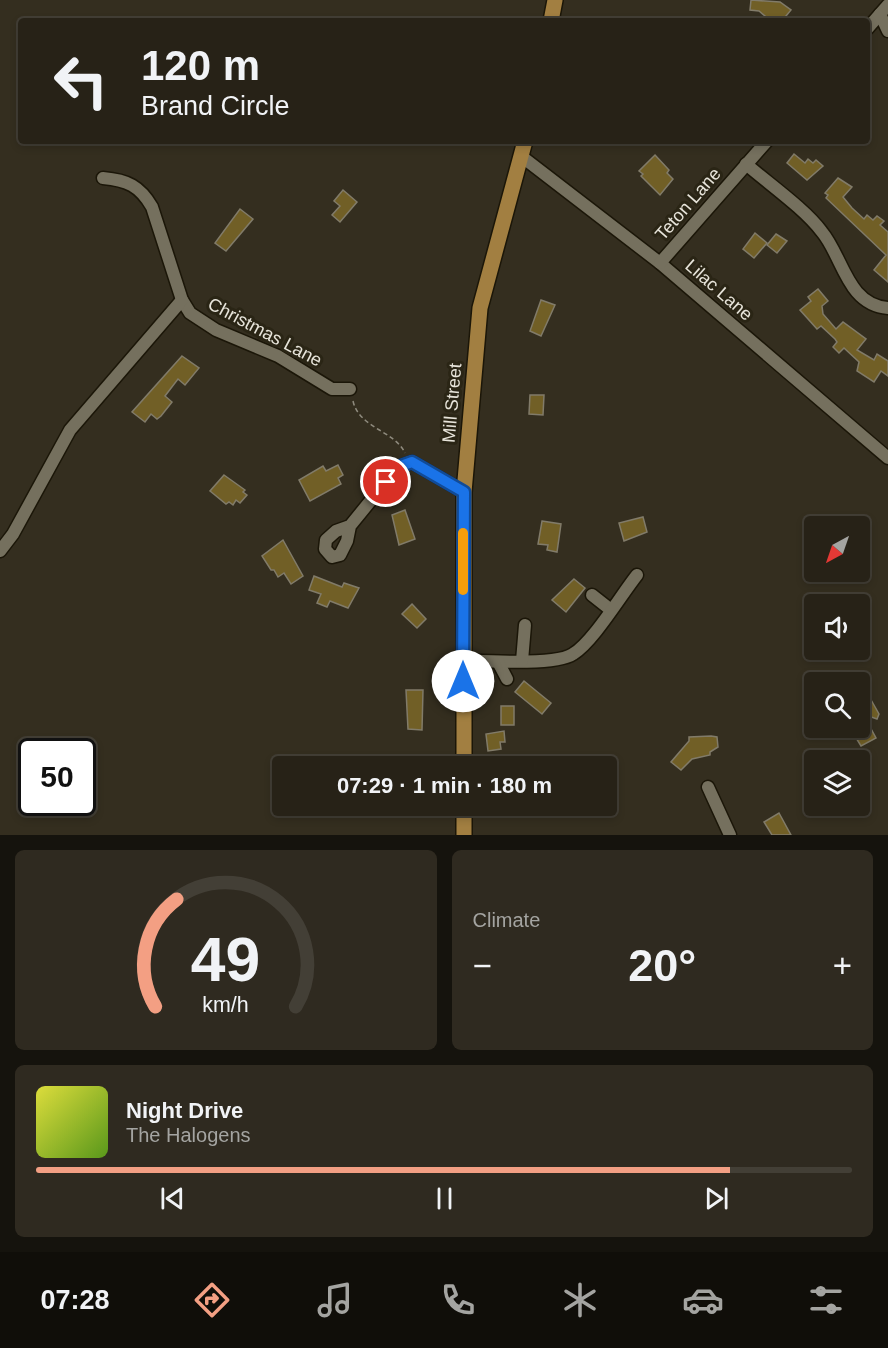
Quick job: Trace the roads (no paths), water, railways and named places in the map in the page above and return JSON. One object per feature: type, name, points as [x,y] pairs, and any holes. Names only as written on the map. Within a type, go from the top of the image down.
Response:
[{"type":"main road","points":[[552,18],[555,0]]},
{"type":"main road","name":"Mill Street","points":[[464,756],[464,492],[480,308],[523,148]]},
{"type":"main road","points":[[464,816],[464,835]]},
{"type":"street","points":[[870,26],[884,10]]},
{"type":"street","points":[[884,10],[888,31]]},
{"type":"street","name":"Teton Lane","points":[[660,263],[764,144]]},
{"type":"street","name":"Lilac Lane","points":[[523,148],[888,458]]},
{"type":"street","points":[[746,164],[821,230],[836,252],[843,273],[853,287],[866,299],[888,308]]},
{"type":"street","name":"Christmas Lane","points":[[103,178],[132,184],[144,194],[152,207],[182,300],[190,313],[216,330],[278,356],[332,389],[350,389]]},
{"type":"street","points":[[0,551],[13,534],[70,430],[182,300]]},
{"type":"street","points":[[350,526],[398,467],[408,463],[412,462],[464,492]]},
{"type":"street","points":[[463,660],[522,662],[572,656],[585,644],[637,575]]},
{"type":"street","points":[[592,595],[610,610]]},
{"type":"street","points":[[522,662],[525,625]]},
{"type":"street","points":[[498,662],[507,679]]},
{"type":"street","points":[[708,788],[730,835]]}]
